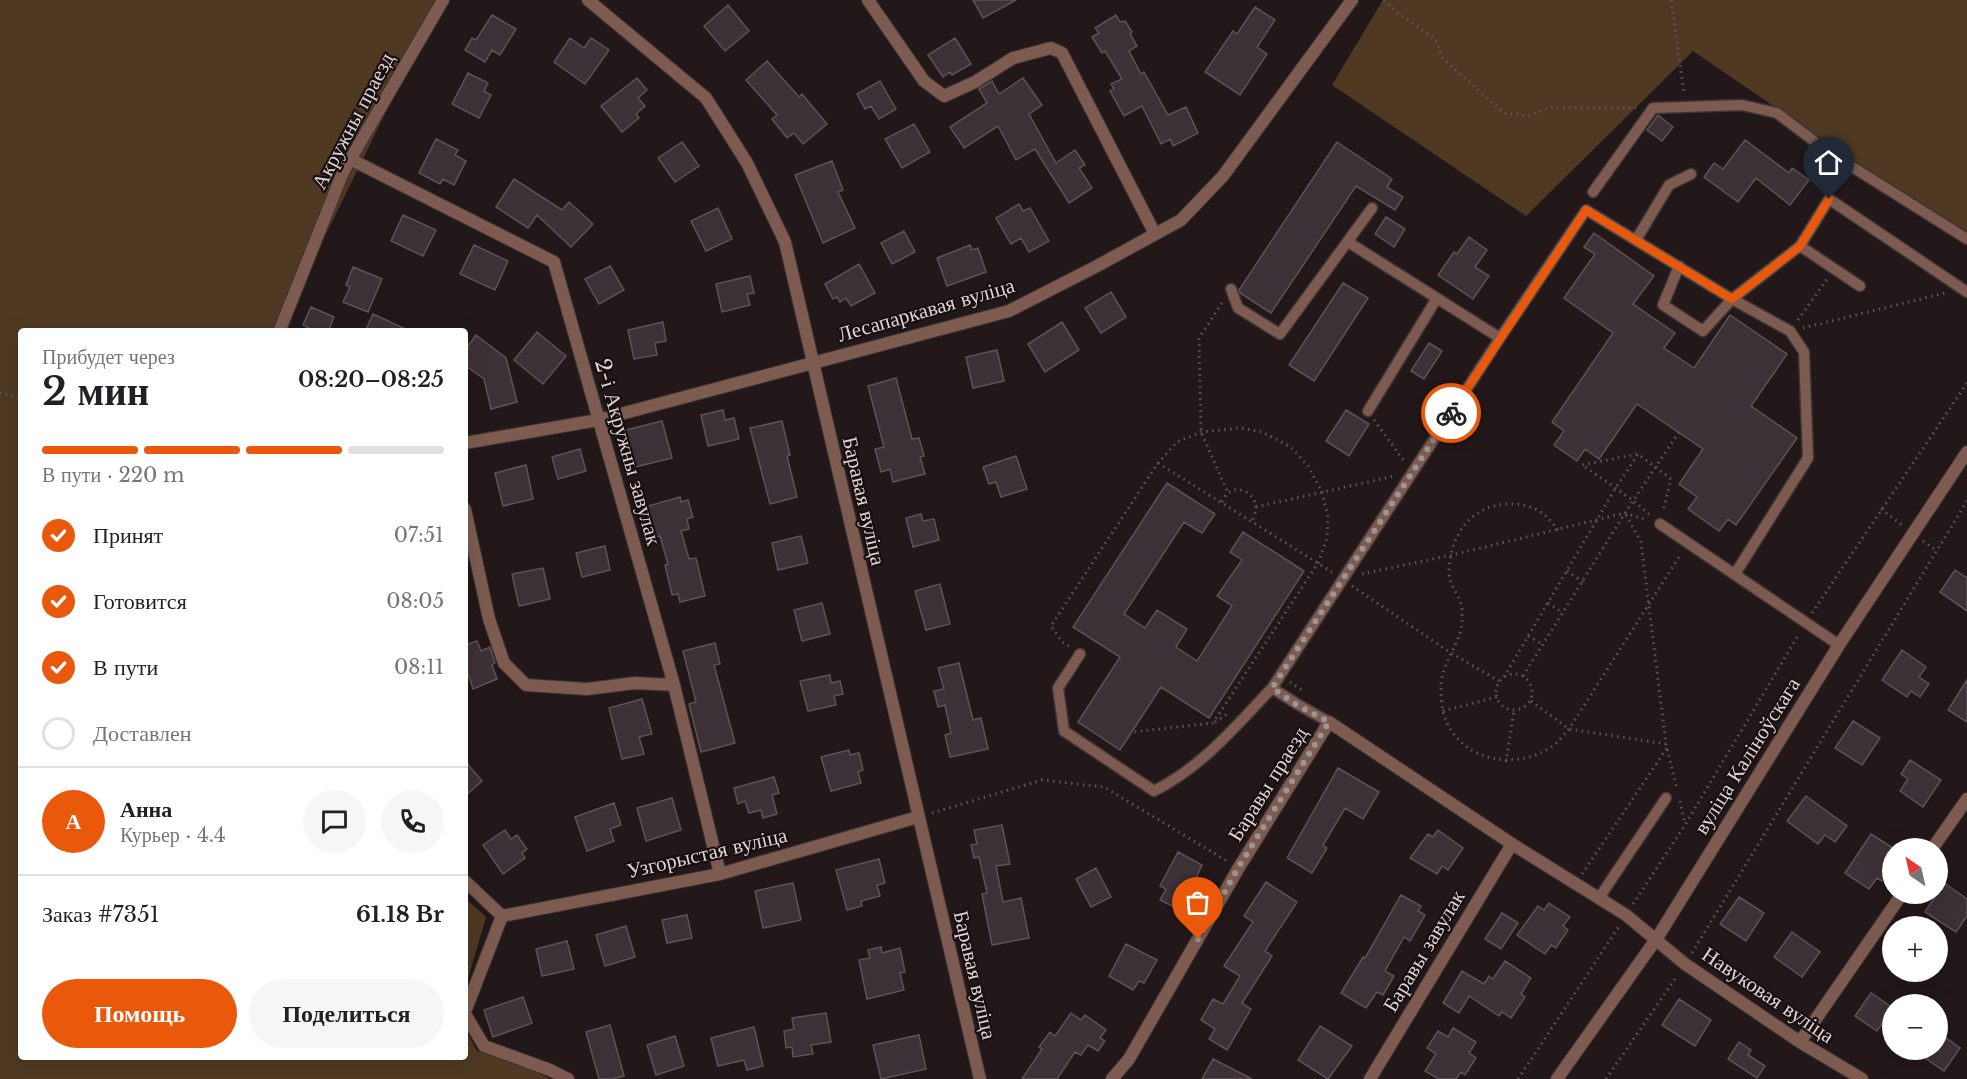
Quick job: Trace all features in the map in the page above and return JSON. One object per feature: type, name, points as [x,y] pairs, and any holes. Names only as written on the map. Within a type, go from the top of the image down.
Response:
[{"type":"street","name":"Акружны праезд","points":[[281,328],[350,159],[443,0]]},
{"type":"street","name":"Баравая вуліца","points":[[588,0],[706,98],[747,163],[785,242],[980,1079]]},
{"type":"street","points":[[868,0],[924,81],[944,96],[975,82],[1013,58],[1051,48],[1062,53],[1155,234]]},
{"type":"street","name":"Лесапаркавая вуліца","points":[[468,442],[598,420],[1009,311],[1181,220],[1223,176],[1352,0]]},
{"type":"street","name":"2-і Акружны завулак","points":[[350,159],[554,262],[674,685],[720,874]]},
{"type":"street","name":"вуліца Каліноўскага","points":[[1557,1079],[1657,938],[1839,645],[1967,452]]},
{"type":"street","points":[[468,523],[489,619],[504,663],[526,685],[587,689],[634,683],[674,685]]},
{"type":"street","name":"Баравы праезд","points":[[1112,1079],[1129,1059],[1238,868],[1329,722],[1512,844],[1626,915],[1657,938]]},
{"type":"street","points":[[1940,838],[1967,799]]},
{"type":"street","name":"Узгорыстая вуліца","points":[[502,916],[720,874],[918,817]]},
{"type":"street","name":"Баравы завулак","points":[[1370,1079],[1512,844]]},
{"type":"street","points":[[468,884],[502,916],[468,1005]]},
{"type":"street","points":[[1800,1042],[1895,904]]},
{"type":"street","name":"Навуковая вуліца","points":[[1657,938],[1686,964],[1800,1042],[1862,1079]]},
{"type":"street","points":[[468,1018],[484,1046],[568,1079]]},
{"type":"lane","points":[[1593,192],[1653,108],[1742,105],[1777,113],[1827,151],[1967,239]]},
{"type":"lane","points":[[1636,240],[1669,185],[1691,174]]},
{"type":"lane","points":[[1679,266],[1663,305],[1703,331],[1732,299],[1800,246],[1829,199],[1964,290]]},
{"type":"lane","points":[[1231,289],[1238,308],[1280,334],[1372,207]]},
{"type":"lane","points":[[1080,654],[1058,688],[1064,731],[1154,791],[1169,784],[1196,765],[1272,688],[1586,210],[1732,299],[1790,331],[1804,352],[1808,458],[1735,574]]},
{"type":"lane","points":[[1348,242],[1500,338]]},
{"type":"lane","points":[[1800,246],[1860,286]]},
{"type":"lane","points":[[1368,411],[1437,298]]},
{"type":"lane","points":[[1660,524],[1839,645]]},
{"type":"lane","points":[[1272,688],[1329,722]]},
{"type":"lane","points":[[1599,898],[1666,798]]},
{"type":"path","points":[[1384,0],[1398,13],[1435,39],[1443,59],[1504,113],[1527,116],[1554,107],[1653,108]]},
{"type":"path","points":[[1671,0],[1685,107]]},
{"type":"path","points":[[1790,331],[1833,268]]},
{"type":"path","points":[[1228,493],[1201,432],[1199,338],[1231,289]]},
{"type":"path","points":[[1790,331],[1964,290]]},
{"type":"path","points":[[1518,1079],[1685,825],[1806,622],[1967,383]]},
{"type":"path","points":[[0,393],[18,398]]},
{"type":"path","points":[[1256,507],[1412,472],[1368,411]]},
{"type":"path","points":[[1080,654],[1062,642],[1051,626],[1158,462],[1177,442],[1201,432],[1241,428],[1262,432],[1291,447],[1308,466],[1322,492],[1328,517],[1327,538],[1318,563],[1213,723],[1132,732]]},
{"type":"path","points":[[1523,676],[1625,513],[1679,432]]},
{"type":"path","points":[[1504,677],[1638,454]]},
{"type":"path","points":[[1638,454],[1656,467],[1671,479],[1660,524],[1634,500],[1582,465],[1638,454]]},
{"type":"path","points":[[1158,462],[1318,563],[1451,653],[1499,681]]},
{"type":"path","points":[[1222,502],[1228,493],[1237,489],[1247,492],[1254,500],[1256,507],[1252,522]]},
{"type":"path","points":[[1606,1079],[1686,964],[1967,501]]},
{"type":"path","points":[[1558,530],[1542,513],[1521,504],[1499,503],[1481,510],[1466,522],[1456,537],[1449,572],[1450,582],[1459,596],[1463,609],[1461,630],[1441,681],[1443,711],[1451,730],[1466,746],[1485,757],[1506,762],[1530,759],[1552,747],[1569,729],[1688,543]]},
{"type":"path","points":[[1625,513],[1641,542],[1666,746],[1685,825]]},
{"type":"path","points":[[1342,579],[1625,513],[1660,524]]},
{"type":"path","points":[[1567,571],[1583,582]]},
{"type":"path","points":[[1548,603],[1563,613]]},
{"type":"path","points":[[1528,636],[1543,644]]},
{"type":"path","points":[[1513,674],[1523,676],[1528,679],[1533,690],[1531,701],[1524,709],[1514,711],[1503,707],[1497,698],[1499,681],[1513,674]]},
{"type":"path","points":[[1443,711],[1497,698]]},
{"type":"path","points":[[1531,701],[1569,729],[1666,746]]},
{"type":"path","points":[[1506,762],[1514,711]]},
{"type":"path","points":[[1587,878],[1582,874],[1666,746]]},
{"type":"path","points":[[918,817],[1042,780],[1104,787],[1238,868]]},
{"type":"shaded area","points":[[0,0],[441,0],[324,238],[288,328],[18,328],[18,1060],[468,1060],[468,1034],[477,1051],[527,1067],[550,1079],[0,1079]]},
{"type":"shaded area","points":[[1383,0],[1967,0],[1967,238],[1693,51],[1526,216],[1332,85]]},
{"type":"shaded area","points":[[468,901],[486,917],[468,979]]},
{"type":"building","points":[[973,0],[1016,0],[983,18]]},
{"type":"building","points":[[728,5],[749,31],[725,51],[704,26]]},
{"type":"building","points":[[1255,7],[1275,20],[1257,47],[1267,54],[1240,95],[1205,72],[1233,31],[1237,34]]},
{"type":"building","points":[[492,15],[516,29],[500,55],[492,50],[485,62],[465,50],[472,38],[476,40]]},
{"type":"building","points":[[1116,15],[1120,22],[1125,21],[1132,32],[1130,34],[1137,46],[1129,51],[1141,74],[1144,72],[1168,115],[1186,107],[1198,133],[1173,146],[1170,139],[1161,144],[1142,106],[1124,116],[1110,91],[1114,89],[1111,84],[1122,79],[1105,51],[1102,53],[1092,37],[1099,33],[1095,28]]},
{"type":"building","points":[[570,38],[584,48],[591,38],[609,50],[585,84],[554,62]]},
{"type":"building","points":[[955,38],[971,64],[952,75],[950,72],[943,77],[928,55]]},
{"type":"building","points":[[767,61],[799,97],[802,94],[827,124],[803,144],[794,133],[787,138],[772,119],[777,115],[746,80]]},
{"type":"building","points":[[468,73],[488,83],[484,91],[491,95],[479,118],[452,104]]},
{"type":"building","points":[[637,78],[647,90],[638,98],[645,106],[636,114],[639,118],[622,132],[601,106]]},
{"type":"building","points":[[1023,78],[1042,105],[1029,114],[1056,163],[1075,150],[1085,165],[1079,168],[1092,188],[1069,203],[1035,149],[1016,160],[998,126],[964,148],[950,127],[987,103],[979,89],[992,81],[999,94]]},
{"type":"building","points":[[880,81],[896,109],[879,119],[871,106],[865,109],[857,94]]},
{"type":"building","points":[[1658,115],[1673,127],[1662,141],[1647,130]]},
{"type":"building","points":[[914,124],[930,152],[902,168],[885,139]]},
{"type":"building","points":[[436,139],[458,150],[455,155],[466,161],[454,185],[443,179],[440,184],[419,173]]},
{"type":"building","points":[[1745,140],[1789,173],[1792,168],[1809,180],[1790,205],[1756,178],[1738,202],[1704,177],[1714,163],[1723,169]]},
{"type":"building","points":[[682,142],[699,166],[675,182],[658,158]]},
{"type":"building","points":[[1337,142],[1392,179],[1387,187],[1403,197],[1395,210],[1356,186],[1271,313],[1240,293],[1239,290]]},
{"type":"building","points":[[832,161],[843,190],[838,192],[855,228],[823,243],[795,175]]},
{"type":"building","points":[[514,179],[562,210],[569,202],[593,224],[571,247],[537,215],[528,228],[496,207]]},
{"type":"building","points":[[1019,204],[1023,211],[1030,208],[1049,241],[1029,252],[1021,238],[1011,244],[996,218]]},
{"type":"building","points":[[718,208],[732,239],[706,251],[691,221]]},
{"type":"building","points":[[403,215],[436,230],[423,256],[391,241]]},
{"type":"building","points":[[1386,217],[1405,229],[1394,247],[1375,234]]},
{"type":"building","points":[[904,231],[915,252],[892,264],[881,243]]},
{"type":"building","points":[[1594,233],[1654,276],[1633,304],[1675,333],[1664,348],[1694,368],[1730,315],[1787,354],[1751,406],[1797,438],[1736,525],[1728,519],[1719,531],[1688,509],[1697,497],[1679,484],[1703,449],[1637,404],[1599,459],[1585,449],[1577,461],[1554,445],[1564,431],[1552,422],[1613,333],[1564,298],[1595,254],[1584,247]]},
{"type":"building","points":[[1469,237],[1487,250],[1475,267],[1489,276],[1473,299],[1438,275],[1454,252],[1457,254]]},
{"type":"building","points":[[474,245],[508,261],[495,290],[460,274]]},
{"type":"building","points":[[970,245],[972,250],[978,248],[986,272],[947,286],[937,258]]},
{"type":"building","points":[[859,264],[875,293],[851,306],[846,298],[840,302],[837,297],[833,299],[825,284]]},
{"type":"building","points":[[610,266],[624,290],[599,304],[585,279]]},
{"type":"building","points":[[353,267],[382,279],[368,312],[343,302],[350,287],[346,285]]},
{"type":"building","points":[[750,276],[754,293],[747,294],[750,305],[722,312],[716,284]]},
{"type":"building","points":[[1343,283],[1368,298],[1314,381],[1289,365]]},
{"type":"building","points":[[1111,292],[1126,317],[1101,333],[1085,308]]},
{"type":"building","points":[[311,307],[334,317],[330,328],[309,328],[303,325]]},
{"type":"building","points":[[373,314],[403,328],[367,328]]},
{"type":"building","points":[[663,322],[666,341],[655,343],[657,355],[634,359],[628,330]]},
{"type":"building","points":[[1062,322],[1079,350],[1045,372],[1028,344]]},
{"type":"building","points":[[537,332],[566,356],[543,384],[514,360]]},
{"type":"building","points":[[476,335],[506,358],[517,402],[491,409],[484,379],[468,367],[468,346]]},
{"type":"building","points":[[1429,343],[1442,351],[1424,379],[1411,371]]},
{"type":"building","points":[[997,350],[1004,381],[973,388],[966,357]]},
{"type":"building","points":[[896,378],[912,439],[919,438],[924,456],[920,457],[925,474],[893,482],[890,469],[881,472],[875,449],[884,447],[868,386]]},
{"type":"building","points":[[723,410],[725,420],[734,418],[739,439],[708,446],[701,415]]},
{"type":"building","points":[[1346,410],[1369,424],[1349,456],[1326,441]]},
{"type":"building","points":[[662,421],[672,458],[635,467],[626,430]]},
{"type":"building","points":[[782,421],[790,455],[787,456],[797,497],[770,504],[750,428]]},
{"type":"building","points":[[580,449],[586,471],[558,479],[552,457]]},
{"type":"building","points":[[1016,456],[1027,489],[1001,497],[996,482],[989,484],[983,467]]},
{"type":"building","points":[[526,465],[533,499],[503,506],[495,473]]},
{"type":"building","points":[[1167,483],[1215,514],[1202,533],[1184,522],[1124,614],[1145,628],[1157,610],[1187,629],[1176,647],[1197,661],[1232,606],[1217,596],[1242,560],[1230,552],[1243,532],[1304,571],[1209,718],[1161,687],[1120,750],[1078,722],[1120,657],[1073,627]]},
{"type":"building","points":[[680,497],[681,502],[688,500],[693,517],[687,519],[689,529],[681,531],[689,559],[696,558],[705,596],[680,602],[678,594],[672,595],[665,565],[668,564],[660,536],[653,538],[645,507]]},
{"type":"building","points":[[921,514],[923,521],[934,519],[939,540],[913,547],[906,518]]},
{"type":"building","points":[[801,536],[808,563],[778,570],[772,543]]},
{"type":"building","points":[[605,546],[610,570],[582,577],[576,553]]},
{"type":"building","points":[[543,568],[550,599],[519,606],[512,574]]},
{"type":"building","points":[[1955,570],[1967,578],[1967,611],[1940,592]]},
{"type":"building","points":[[940,584],[950,624],[926,630],[915,591]]},
{"type":"building","points":[[822,603],[830,634],[802,641],[794,610]]},
{"type":"building","points":[[477,641],[481,651],[490,647],[495,663],[492,665],[497,679],[473,689],[468,674],[468,644]]},
{"type":"building","points":[[715,643],[720,664],[714,665],[735,743],[701,752],[689,704],[696,702],[683,651]]},
{"type":"building","points":[[1902,650],[1926,667],[1919,677],[1929,684],[1920,697],[1911,691],[1907,697],[1882,680]]},
{"type":"building","points":[[959,663],[973,720],[981,718],[988,749],[950,757],[945,735],[951,733],[945,705],[938,707],[934,691],[944,689],[938,668]]},
{"type":"building","points":[[830,675],[831,683],[840,681],[843,694],[834,696],[836,705],[808,711],[800,681]]},
{"type":"building","points":[[1967,680],[1967,722],[1948,710]]},
{"type":"building","points":[[642,699],[652,734],[639,737],[644,754],[622,759],[609,708]]},
{"type":"building","points":[[1853,721],[1880,738],[1862,765],[1835,748]]},
{"type":"building","points":[[849,750],[850,755],[859,753],[863,770],[858,772],[861,783],[831,791],[821,757]]},
{"type":"building","points":[[1910,760],[1941,780],[1923,807],[1900,791],[1908,779],[1901,774]]},
{"type":"building","points":[[468,765],[482,781],[468,793]]},
{"type":"building","points":[[1338,768],[1379,792],[1363,819],[1345,808],[1323,845],[1327,848],[1312,873],[1287,858]]},
{"type":"building","points":[[774,777],[779,793],[772,795],[777,814],[763,818],[761,810],[749,813],[745,801],[738,804],[734,788]]},
{"type":"building","points":[[1806,796],[1847,826],[1835,842],[1825,835],[1818,844],[1787,821]]},
{"type":"building","points":[[672,798],[681,830],[646,841],[637,808]]},
{"type":"building","points":[[614,803],[621,825],[610,829],[614,841],[587,851],[575,817]]},
{"type":"building","points":[[1002,825],[1010,864],[996,866],[1003,902],[1021,898],[1029,938],[992,945],[982,894],[987,893],[979,857],[974,858],[971,845],[977,844],[974,830]]},
{"type":"building","points":[[505,830],[511,839],[517,835],[527,849],[522,853],[525,858],[503,874],[483,845]]},
{"type":"building","points":[[1438,830],[1463,848],[1448,870],[1442,866],[1437,874],[1410,858],[1428,834],[1433,837]]},
{"type":"building","points":[[1871,834],[1882,841],[1882,881],[1877,878],[1869,889],[1845,873]]},
{"type":"building","points":[[1178,852],[1202,865],[1196,878],[1202,882],[1191,903],[1188,901],[1182,911],[1160,900],[1166,889],[1160,886]]},
{"type":"building","points":[[879,859],[885,883],[877,885],[880,896],[861,901],[862,906],[847,910],[836,870]]},
{"type":"building","points":[[1096,868],[1111,897],[1091,907],[1076,879]]},
{"type":"building","points":[[1266,882],[1297,902],[1265,951],[1272,956],[1242,1003],[1251,1009],[1227,1050],[1209,1039],[1215,1029],[1201,1020],[1213,999],[1223,1004],[1240,976],[1224,966],[1253,922],[1244,916]]},
{"type":"building","points":[[793,883],[801,920],[763,928],[755,891]]},
{"type":"building","points":[[1948,886],[1967,899],[1967,916],[1956,932],[1948,927],[1948,916],[1931,916],[1925,912],[1930,904],[1948,904]]},
{"type":"building","points":[[1401,895],[1421,906],[1418,911],[1425,915],[1410,941],[1404,937],[1385,971],[1394,976],[1383,995],[1377,992],[1366,1008],[1341,993],[1363,957],[1365,958]]},
{"type":"building","points":[[1739,897],[1764,913],[1746,941],[1720,924]]},
{"type":"building","points":[[1549,903],[1570,917],[1563,926],[1568,930],[1556,948],[1551,945],[1545,954],[1517,935],[1538,906],[1544,910]]},
{"type":"building","points":[[1502,913],[1518,923],[1501,949],[1485,939]]},
{"type":"building","points":[[687,915],[692,938],[667,943],[662,920]]},
{"type":"building","points":[[626,926],[635,957],[605,966],[596,935]]},
{"type":"building","points":[[1792,932],[1820,952],[1802,977],[1774,957]]},
{"type":"building","points":[[567,941],[574,969],[542,976],[536,949]]},
{"type":"building","points":[[1126,944],[1157,960],[1144,983],[1139,981],[1133,990],[1109,976]]},
{"type":"building","points":[[881,947],[882,953],[900,948],[905,972],[900,973],[904,990],[867,999],[859,960],[870,958],[868,950]]},
{"type":"building","points":[[1505,961],[1531,978],[1521,994],[1525,997],[1511,1018],[1502,1012],[1499,1016],[1469,996],[1459,1013],[1443,1003],[1462,971],[1484,984],[1489,976],[1493,979]]},
{"type":"building","points":[[1871,993],[1882,1000],[1882,1024],[1877,1031],[1855,1016]]},
{"type":"building","points":[[523,997],[532,1023],[493,1037],[484,1010]]},
{"type":"building","points":[[1679,999],[1711,1020],[1695,1046],[1662,1025]]},
{"type":"building","points":[[826,1013],[831,1042],[811,1045],[813,1054],[793,1057],[792,1047],[786,1048],[784,1031],[794,1029],[792,1018]]},
{"type":"building","points":[[1071,1013],[1081,1020],[1085,1015],[1106,1030],[1100,1038],[1105,1041],[1098,1051],[1088,1045],[1081,1055],[1075,1052],[1057,1079],[1022,1079],[1042,1049],[1039,1047],[1050,1032],[1055,1036]]},
{"type":"building","points":[[610,1025],[624,1076],[599,1079],[586,1032]]},
{"type":"building","points":[[1320,1026],[1352,1046],[1328,1079],[1298,1060]]},
{"type":"building","points":[[754,1027],[763,1066],[747,1070],[744,1060],[718,1066],[711,1038]]},
{"type":"building","points":[[1453,1028],[1476,1042],[1469,1053],[1476,1058],[1465,1075],[1461,1072],[1456,1079],[1439,1079],[1425,1071],[1436,1054],[1427,1048],[1438,1031],[1448,1037]]},
{"type":"building","points":[[919,1035],[926,1069],[881,1079],[873,1045]]},
{"type":"building","points":[[675,1036],[684,1066],[656,1075],[647,1045]]},
{"type":"building","points":[[1948,1039],[1960,1048],[1944,1071],[1928,1060],[1948,1060]]},
{"type":"building","points":[[1739,1042],[1751,1050],[1748,1055],[1765,1066],[1757,1078],[1728,1059]]},
{"type":"building","points":[[1213,1059],[1252,1079],[1202,1079]]},
{"type":"way so far","points":[[1198,939],[1238,868],[1329,722],[1272,688],[1451,413]]},
{"type":"route","points":[[1451,413],[1586,210],[1732,299],[1800,246],[1829,199]]}]
